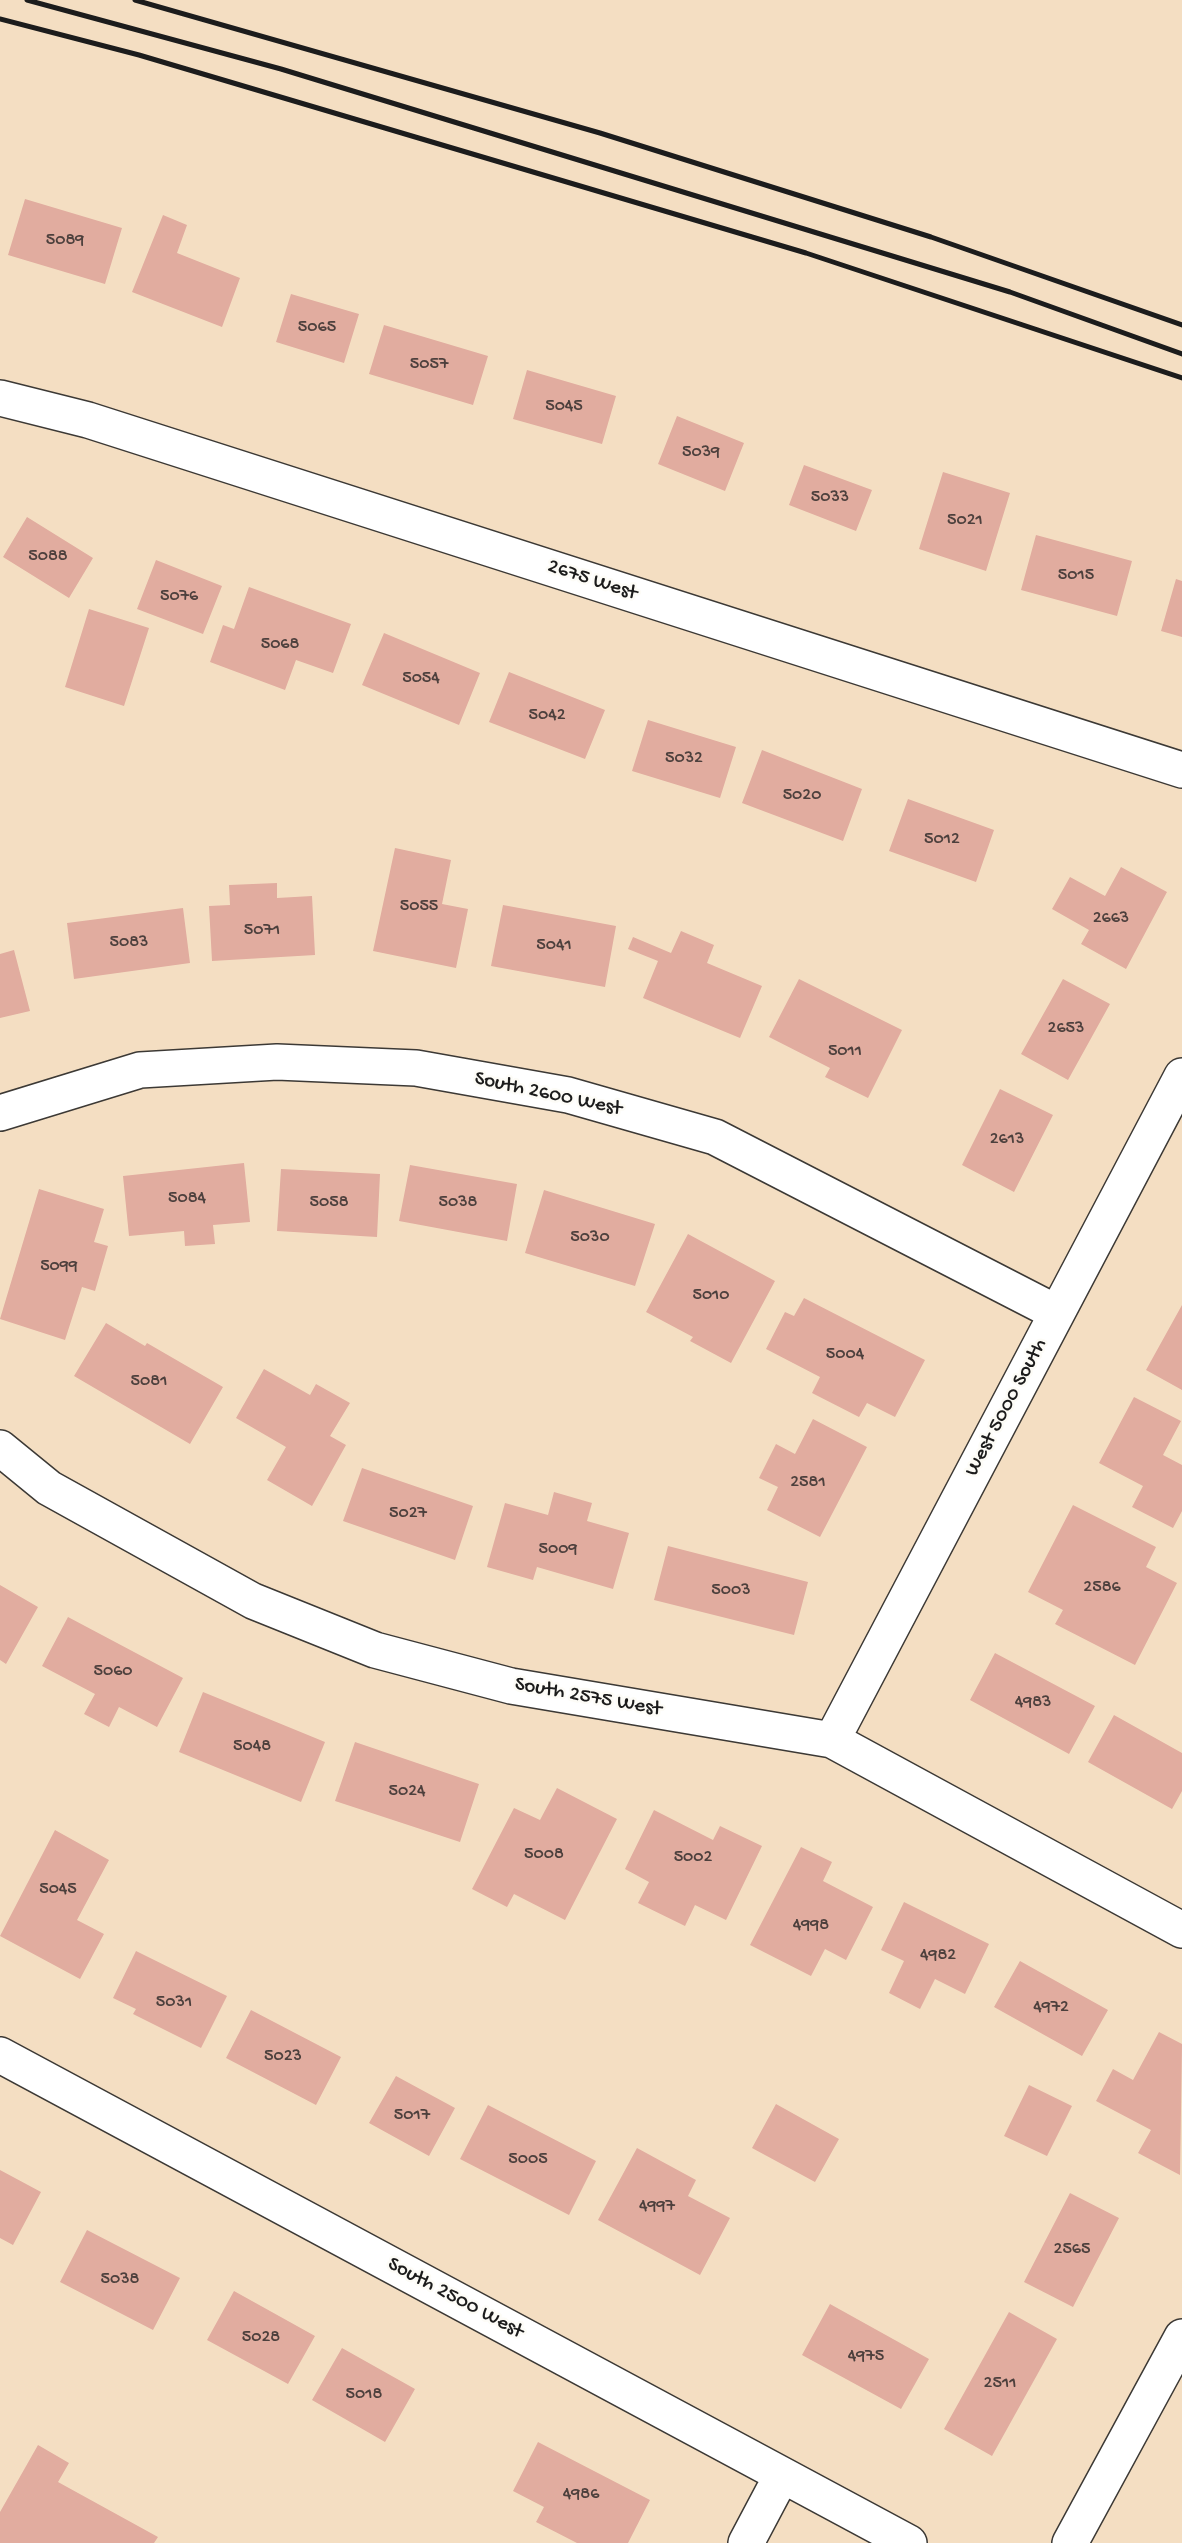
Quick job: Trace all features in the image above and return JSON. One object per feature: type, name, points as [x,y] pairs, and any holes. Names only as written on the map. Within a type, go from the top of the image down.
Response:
[{"type":"street","name":"2675 West","points":[[0,398],[88,419],[1182,770]]},
{"type":"street","name":"South 2600 West","points":[[0,1113],[141,1070],[277,1062],[416,1068],[568,1095],[715,1137],[1057,1313]]},
{"type":"street","name":"West 5000 South","points":[[832,1740],[1182,1076]]},
{"type":"street","name":"South 2575 West","points":[[0,1448],[49,1488],[253,1601],[375,1650],[511,1686],[832,1740],[1182,1930]]},
{"type":"street","name":"South 2500 West","points":[[0,2054],[909,2543]]},
{"type":"street","points":[[1070,2543],[1182,2337]]},
{"type":"street","points":[[746,2543],[782,2474]]},
{"type":"building","points":[[25,199],[122,228],[105,284],[8,255]]},
{"type":"building","points":[[163,215],[187,225],[177,253],[240,278],[222,327],[132,292]]},
{"type":"building","points":[[291,294],[359,314],[344,363],[276,342]]},
{"type":"building","points":[[384,325],[488,356],[473,405],[369,374]]},
{"type":"building","points":[[527,370],[616,396],[602,444],[513,419]]},
{"type":"building","points":[[677,416],[744,443],[725,491],[658,464]]},
{"type":"building","points":[[804,465],[872,490],[856,531],[789,505]]},
{"type":"building","points":[[943,472],[1010,493],[986,571],[919,549]]},
{"type":"building","points":[[27,517],[93,558],[69,598],[3,557]]},
{"type":"building","points":[[1036,535],[1132,561],[1117,616],[1021,590]]},
{"type":"building","points":[[156,560],[222,586],[203,634],[137,609]]},
{"type":"building","points":[[1176,579],[1182,581],[1182,637],[1161,631]]},
{"type":"building","points":[[249,587],[351,624],[333,673],[296,660],[285,690],[210,662],[223,625],[234,629]]},
{"type":"building","points":[[89,609],[149,628],[124,706],[65,687]]},
{"type":"building","points":[[384,633],[480,673],[459,725],[362,685]]},
{"type":"building","points":[[509,672],[605,710],[585,759],[489,722]]},
{"type":"building","points":[[648,720],[736,747],[720,798],[632,771]]},
{"type":"building","points":[[762,750],[862,789],[843,841],[742,803]]},
{"type":"building","points":[[908,799],[994,830],[976,882],[889,851]]},
{"type":"building","points":[[395,848],[451,860],[442,904],[468,909],[456,968],[373,951]]},
{"type":"building","points":[[1121,867],[1167,892],[1126,969],[1081,944],[1089,930],[1052,909],[1070,877],[1105,896]]},
{"type":"building","points":[[277,883],[277,898],[312,896],[315,955],[212,961],[209,906],[230,905],[229,885]]},
{"type":"building","points":[[503,905],[616,926],[605,987],[491,966]]},
{"type":"building","points":[[183,908],[190,963],[74,979],[67,923]]},
{"type":"building","points":[[681,931],[714,945],[707,963],[762,986],[740,1038],[643,998],[658,961],[628,949],[633,937],[671,953]]},
{"type":"building","points":[[14,950],[30,1011],[0,1018],[0,954]]},
{"type":"building","points":[[799,979],[902,1030],[868,1098],[825,1077],[830,1068],[769,1037]]},
{"type":"building","points":[[1063,979],[1110,1004],[1068,1080],[1021,1054]]},
{"type":"building","points":[[1000,1089],[1053,1115],[1014,1192],[962,1165]]},
{"type":"building","points":[[244,1163],[250,1222],[213,1225],[215,1244],[185,1246],[184,1231],[129,1236],[123,1176]]},
{"type":"building","points":[[410,1165],[517,1184],[507,1241],[399,1221]]},
{"type":"building","points":[[281,1169],[380,1174],[377,1237],[277,1231]]},
{"type":"building","points":[[39,1189],[104,1209],[94,1242],[108,1246],[95,1291],[82,1287],[65,1340],[0,1319]]},
{"type":"building","points":[[544,1190],[655,1224],[635,1286],[525,1253]]},
{"type":"building","points":[[688,1234],[775,1281],[731,1363],[690,1341],[693,1337],[646,1312]]},
{"type":"building","points":[[804,1298],[925,1360],[895,1417],[867,1403],[859,1417],[812,1393],[820,1377],[766,1349],[785,1312],[794,1316]]},
{"type":"building","points":[[1182,1305],[1182,1390],[1146,1370]]},
{"type":"building","points":[[106,1323],[145,1346],[147,1343],[223,1387],[190,1444],[74,1376]]},
{"type":"building","points":[[264,1369],[310,1395],[316,1384],[350,1403],[330,1436],[346,1445],[312,1506],[267,1480],[286,1447],[236,1418]]},
{"type":"building","points":[[1134,1397],[1181,1421],[1163,1455],[1182,1465],[1182,1511],[1173,1528],[1132,1507],[1143,1486],[1099,1463]]},
{"type":"building","points":[[813,1419],[867,1447],[820,1537],[767,1510],[778,1487],[759,1478],[776,1444],[795,1454]]},
{"type":"building","points":[[362,1468],[473,1506],[455,1560],[343,1521]]},
{"type":"building","points":[[554,1492],[592,1503],[587,1521],[629,1533],[613,1589],[537,1567],[533,1580],[487,1567],[505,1503],[548,1515]]},
{"type":"building","points":[[1073,1505],[1156,1547],[1146,1567],[1177,1583],[1135,1665],[1055,1624],[1063,1610],[1028,1592]]},
{"type":"building","points":[[668,1546],[808,1582],[794,1635],[654,1600]]},
{"type":"building","points":[[0,1585],[38,1607],[6,1664],[0,1660]]},
{"type":"building","points":[[68,1617],[183,1678],[157,1727],[119,1707],[109,1727],[84,1714],[95,1694],[42,1666]]},
{"type":"building","points":[[995,1653],[1095,1706],[1069,1754],[970,1700]]},
{"type":"building","points":[[203,1692],[325,1742],[301,1802],[179,1752]]},
{"type":"building","points":[[1114,1715],[1182,1753],[1182,1791],[1172,1809],[1088,1762]]},
{"type":"building","points":[[355,1742],[479,1784],[460,1842],[335,1801]]},
{"type":"building","points":[[557,1788],[617,1819],[565,1920],[514,1894],[507,1907],[472,1889],[514,1808],[540,1820]]},
{"type":"building","points":[[654,1810],[713,1840],[720,1826],[762,1846],[726,1920],[695,1905],[685,1926],[638,1903],[649,1882],[625,1869]]},
{"type":"building","points":[[55,1830],[109,1860],[77,1920],[104,1934],[80,1979],[0,1936]]},
{"type":"building","points":[[801,1847],[832,1862],[823,1881],[873,1907],[846,1960],[825,1949],[811,1976],[750,1945]]},
{"type":"building","points":[[904,1902],[989,1944],[965,1994],[935,1979],[920,2009],[889,1993],[904,1961],[881,1950]]},
{"type":"building","points":[[136,1951],[227,1996],[201,2048],[133,2014],[136,2009],[113,1998]]},
{"type":"building","points":[[1020,1961],[1108,2010],[1082,2056],[994,2007]]},
{"type":"building","points":[[251,2010],[341,2057],[316,2105],[226,2058]]},
{"type":"building","points":[[1159,2032],[1182,2044],[1180,2175],[1138,2153],[1151,2130],[1096,2101],[1113,2069],[1133,2080]]},
{"type":"building","points":[[396,2076],[455,2108],[429,2156],[369,2123]]},
{"type":"building","points":[[1029,2085],[1072,2106],[1047,2156],[1004,2136]]},
{"type":"building","points":[[776,2104],[839,2139],[815,2182],[752,2148]]},
{"type":"building","points":[[488,2105],[596,2161],[569,2215],[460,2159]]},
{"type":"building","points":[[637,2148],[696,2180],[688,2196],[730,2218],[700,2275],[598,2220]]},
{"type":"building","points":[[0,2170],[41,2192],[13,2245],[0,2238]]},
{"type":"building","points":[[1070,2193],[1119,2218],[1073,2307],[1024,2282]]},
{"type":"building","points":[[87,2230],[180,2278],[153,2330],[60,2282]]},
{"type":"building","points":[[234,2291],[315,2336],[288,2384],[207,2340]]},
{"type":"building","points":[[830,2304],[929,2359],[901,2409],[802,2355]]},
{"type":"building","points":[[1009,2312],[1057,2339],[992,2456],[944,2429]]},
{"type":"building","points":[[342,2348],[415,2389],[385,2442],[312,2400]]},
{"type":"building","points":[[538,2442],[650,2500],[628,2543],[577,2543],[536,2522],[544,2507],[513,2491]]},
{"type":"building","points":[[38,2445],[69,2463],[58,2482],[158,2537],[154,2543],[0,2543],[0,2512]]},
{"type":"railway","points":[[27,0],[281,69],[1010,292],[1182,354]]},
{"type":"railway","points":[[135,0],[600,133],[931,237],[1182,325]]},
{"type":"railway","points":[[0,19],[139,55],[806,253],[1182,378]]}]
